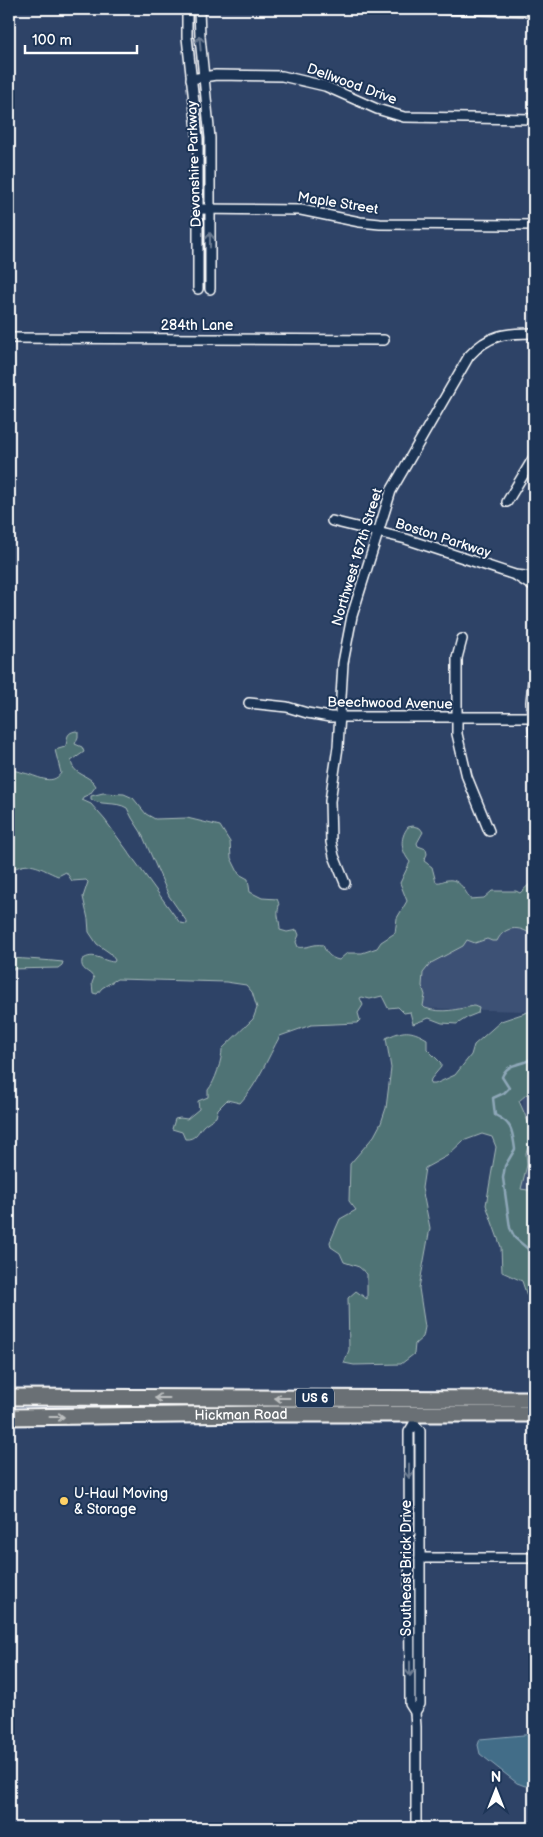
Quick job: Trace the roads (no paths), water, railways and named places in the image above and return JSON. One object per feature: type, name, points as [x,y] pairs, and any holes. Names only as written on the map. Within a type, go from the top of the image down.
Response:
[{"type":"highway","name":"Hickman Road","points":[[9,1397],[534,1398]]},
{"type":"highway","points":[[302,1414],[306,1409],[316,1406],[407,1404],[417,1402],[418,1398]]},
{"type":"highway","points":[[414,1419],[415,1410],[420,1406],[432,1404],[534,1403]]},
{"type":"highway","name":"Hickman Road","points":[[9,1417],[302,1414],[414,1419],[534,1414]]},
{"type":"street","name":"Devonshire Parkway","points":[[186,9],[187,37],[198,139],[198,289]]},
{"type":"street","name":"Devonshire Parkway","points":[[199,9],[210,138],[210,289]]},
{"type":"street","points":[[435,9],[534,11]]},
{"type":"street","name":"Dellwood Drive","points":[[191,79],[267,75],[296,78],[325,86],[377,109],[404,117],[534,119]]},
{"type":"street","name":"Maple Street","points":[[197,209],[301,210],[360,222],[380,224],[534,225]]},
{"type":"street","name":"Northwest 167th Street","points":[[345,883],[334,856],[330,827],[330,801],[338,746],[340,688],[346,640],[358,592],[380,532],[391,491],[466,361],[476,349],[484,342],[509,333],[534,333]]},
{"type":"street","name":"284th Lane","points":[[9,338],[384,340]]},
{"type":"street","points":[[507,502],[534,457]]},
{"type":"street","name":"Boston Parkway","points":[[332,521],[380,532],[516,575],[534,577]]},
{"type":"street","name":"Boston Parkway","points":[[516,575],[534,587]]},
{"type":"street","points":[[462,639],[458,652],[457,734],[472,791],[488,832]]},
{"type":"street","points":[[534,672],[532,688],[534,734]]},
{"type":"street","name":"Beechwood Avenue","points":[[249,703],[288,708],[316,715],[339,717],[532,717]]},
{"type":"street","name":"Southeast Brick Drive","points":[[414,1419],[420,1431],[420,1704],[415,1712]]},
{"type":"street","name":"Southeast Brick Drive","points":[[414,1419],[409,1432],[410,1704],[415,1712],[416,1828]]},
{"type":"street","points":[[420,1558],[534,1558]]},
{"type":"waterway","points":[[534,1057],[508,1069],[502,1077],[509,1088],[504,1093],[493,1098],[495,1115],[505,1121],[511,1128],[515,1149],[505,1166],[503,1178],[510,1228],[515,1238],[534,1254]]},
{"type":"waterway","points":[[534,1275],[531,1283],[534,1288]]},
{"type":"place","name":"U-Haul Moving & Storage","points":[[64,1501]]}]
